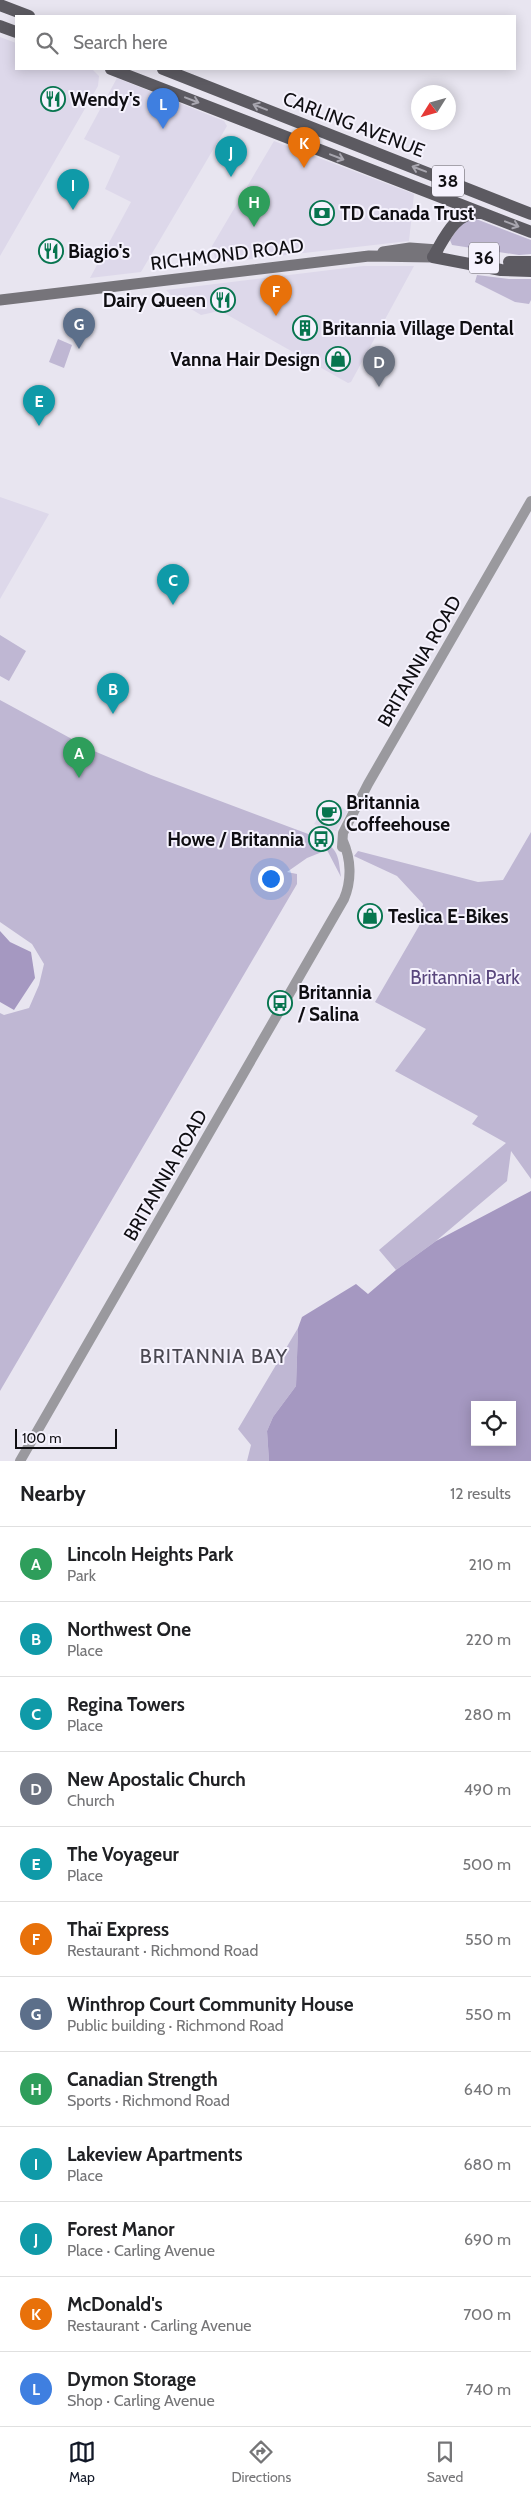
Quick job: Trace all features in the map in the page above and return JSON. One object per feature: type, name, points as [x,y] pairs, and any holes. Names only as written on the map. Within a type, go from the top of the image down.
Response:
[{"type":"main road","points":[[0,5],[26,15]]},
{"type":"main road","points":[[0,26],[15,34]]},
{"type":"main road","points":[[0,37],[15,34]]},
{"type":"main road","name":"CARLING AVENUE","points":[[114,70],[531,232]]},
{"type":"main road","name":"CARLING AVENUE","points":[[166,70],[531,212]]},
{"type":"main road","points":[[441,197],[453,209],[454,224]]},
{"type":"main road","points":[[435,254],[454,224],[469,213],[482,213]]},
{"type":"main road","name":"RICHMOND ROAD","points":[[0,300],[369,256],[400,248],[508,262],[531,262]]},
{"type":"main road","name":"RICHMOND ROAD","points":[[435,254],[502,270],[531,271]]},
{"type":"street","name":"BRITANNIA ROAD","points":[[20,1461],[339,905],[343,880],[343,833],[370,779],[531,500]]},
{"type":"shaded area","points":[[0,37],[15,43],[15,70],[93,70],[99,76],[98,86],[0,256]]},
{"type":"shaded area","points":[[117,78],[224,121],[227,126],[141,272],[90,278],[131,202],[105,189],[120,156],[84,139]]},
{"type":"shaded area","points":[[274,141],[414,194],[409,241],[216,263],[212,246]]},
{"type":"shaded area","points":[[363,266],[414,266],[351,382],[348,383],[224,313],[219,311],[201,315],[176,300],[166,290]]},
{"type":"shaded area","points":[[0,497],[49,514],[0,599]]},
{"type":"shaded area","points":[[329,799],[348,811],[336,831],[314,824]]},
{"type":"shaded area","points":[[0,931],[10,942],[31,952],[35,978],[14,1010],[0,1002]]},
{"type":"shaded area","points":[[531,1191],[531,1461],[269,1461],[267,1431],[273,1417],[296,1386],[298,1328],[302,1317],[356,1284],[368,1294],[396,1270],[436,1241]]},
{"type":"green space","points":[[476,219],[531,240],[531,254],[519,255],[452,245],[450,240],[462,222]]},
{"type":"green space","points":[[477,275],[509,279],[531,279],[531,300],[529,304],[515,302],[475,282]]},
{"type":"green space","points":[[58,339],[72,345],[64,368],[49,362]]},
{"type":"green space","points":[[0,635],[26,651],[9,681],[0,676]]},
{"type":"green space","points":[[0,700],[94,751],[151,775],[319,838],[334,850],[339,863],[341,877],[327,850],[307,858],[287,872],[297,874],[297,884],[0,1391],[0,1013],[4,1015],[29,1008],[39,985],[44,964],[32,944],[0,922]]},
{"type":"green space","name":"Britannia Park","points":[[531,832],[531,1179],[511,1151],[507,1181],[436,1241],[396,1270],[379,1250],[506,1143],[472,1124],[478,1116],[395,1071],[426,1029],[375,1002],[419,926],[423,904],[397,876],[354,856],[358,851],[478,882],[503,880]]},
{"type":"green space","points":[[298,1328],[296,1386],[273,1417],[267,1431],[269,1461],[247,1461],[251,1445],[238,1429]]},
{"type":"place","name":"Wendy's","points":[[53,99]]},
{"type":"place","name":"Dymon Storage","points":[[163,129]]},
{"type":"place","name":"McDonald's","points":[[304,168]]},
{"type":"place","name":"Forest Manor","points":[[231,177]]},
{"type":"place","name":"Lakeview Apartments","points":[[73,210]]},
{"type":"place","name":"TD Canada Trust","points":[[322,213]]},
{"type":"place","name":"Canadian Strength","points":[[254,227]]},
{"type":"place","name":"Biagio's","points":[[51,251]]},
{"type":"place","name":"Dairy Queen","points":[[223,300]]},
{"type":"place","name":"Thaï Express","points":[[276,316]]},
{"type":"place","name":"Britannia Village Dental","points":[[305,328]]},
{"type":"place","name":"Winthrop Court Community House","points":[[79,349]]},
{"type":"place","name":"Vanna Hair Design","points":[[338,359]]},
{"type":"place","name":"New Apostalic Church","points":[[379,387]]},
{"type":"place","name":"The Voyageur","points":[[39,426]]},
{"type":"place","name":"Regina Towers","points":[[173,605]]},
{"type":"place","name":"Northwest One","points":[[113,714]]},
{"type":"place","name":"Lincoln Heights Park","points":[[79,778]]},
{"type":"place","name":"Britannia Coffeehouse","points":[[329,813]]},
{"type":"place","name":"Howe / Britannia","points":[[321,839]]},
{"type":"place","name":"Teslica E-Bikes","points":[[370,916]]},
{"type":"place","name":"Britannia / Salina","points":[[280,1003]]},
{"type":"district","name":"BRITANNIA BAY","points":[[214,1356]]}]
